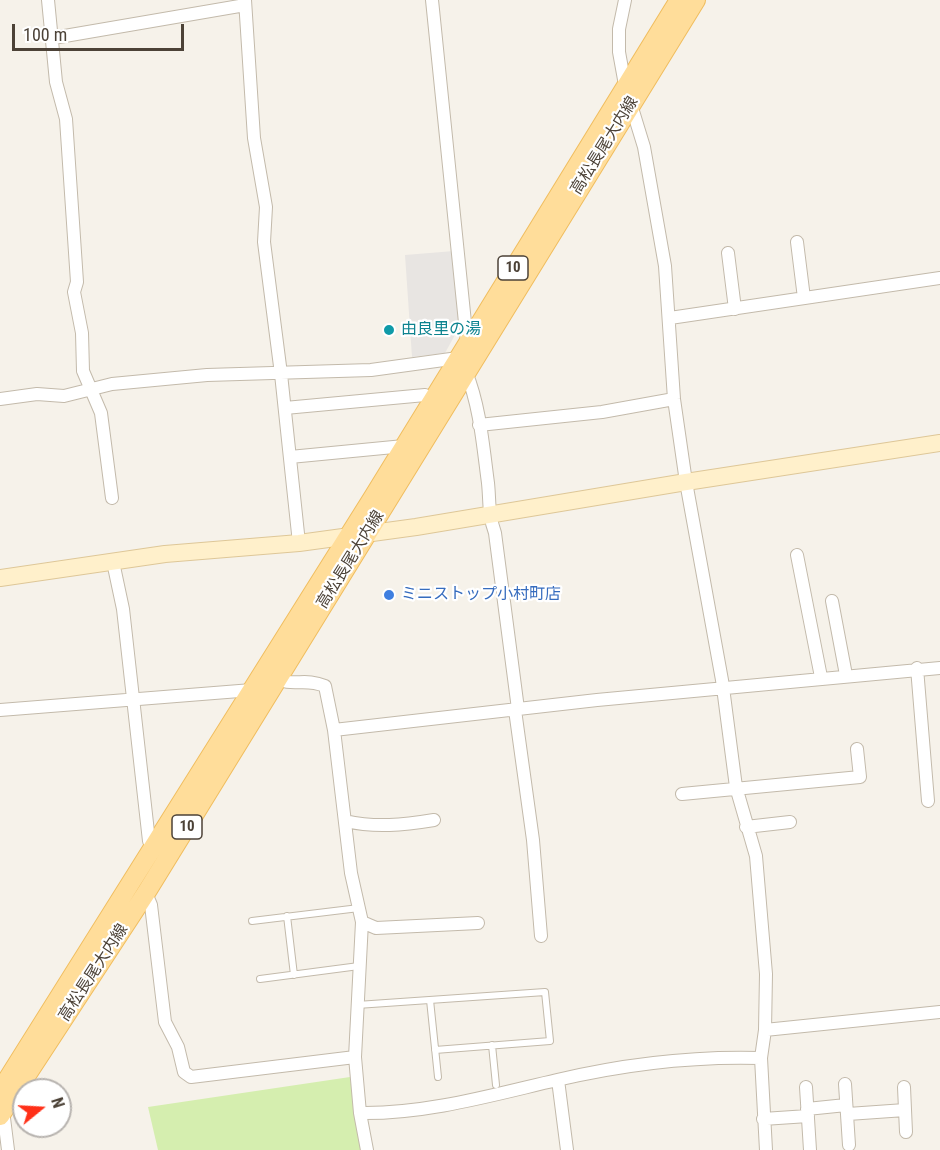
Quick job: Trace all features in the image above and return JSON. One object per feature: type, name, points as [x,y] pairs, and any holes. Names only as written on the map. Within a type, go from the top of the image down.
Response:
[{"type":"main road","name":"高松長尾大内線","points":[[0,1088],[155,847],[252,690],[270,676],[367,534],[464,357],[625,85],[679,0]]},
{"type":"main road","name":"高松長尾大内線","points":[[2,1114],[146,892],[347,537],[404,446],[631,105],[696,0]]},
{"type":"street","points":[[48,0],[56,82],[66,119],[76,282],[74,292],[82,333],[83,371],[101,413],[112,498]]},
{"type":"street","points":[[432,0],[464,357],[479,425],[488,486],[488,514],[495,533],[533,840],[541,936]]},
{"type":"street","points":[[625,0],[619,29],[625,85],[644,147],[665,266],[674,399],[686,482],[723,688],[736,787],[756,856],[766,974],[765,1030],[761,1058],[766,1150]]},
{"type":"street","points":[[53,38],[245,2],[254,138],[266,207],[264,242],[299,543]]},
{"type":"street","points":[[796,242],[804,298]]},
{"type":"street","points":[[728,253],[735,309]]},
{"type":"street","points":[[670,318],[940,278]]},
{"type":"street","points":[[0,399],[37,394],[64,396],[112,384],[207,375],[371,370],[464,357]]},
{"type":"street","points":[[285,408],[425,394]]},
{"type":"street","points":[[479,425],[602,412],[674,399]]},
{"type":"street","points":[[0,578],[165,554],[347,537],[940,443]]},
{"type":"street","points":[[290,457],[404,446]]},
{"type":"street","points":[[797,555],[821,678]]},
{"type":"street","points":[[113,562],[123,609],[149,841],[155,847]]},
{"type":"street","points":[[832,601],[846,675]]},
{"type":"street","points":[[917,668],[928,801]]},
{"type":"street","points":[[334,730],[846,675],[940,668]]},
{"type":"street","points":[[270,676],[285,684],[313,681],[325,686],[334,730],[351,873],[362,922],[355,1057],[360,1113],[367,1150]]},
{"type":"street","points":[[0,710],[252,690]]},
{"type":"street","points":[[682,794],[736,787],[860,777],[858,749]]},
{"type":"street","points":[[345,821],[368,826],[392,826],[434,820]]},
{"type":"street","points":[[747,827],[790,822]]},
{"type":"street","points":[[146,892],[151,905],[165,1022],[178,1047],[184,1072],[190,1077],[355,1057]]},
{"type":"street","points":[[362,922],[376,928],[478,923]]},
{"type":"street","points":[[765,1030],[940,1012]]},
{"type":"street","points":[[360,1113],[430,1108],[647,1062],[711,1056],[761,1058]]},
{"type":"street","points":[[558,1080],[567,1150]]},
{"type":"street","points":[[845,1084],[849,1145]]},
{"type":"street","points":[[806,1087],[810,1150]]},
{"type":"street","points":[[904,1087],[906,1132]]},
{"type":"street","points":[[0,1088],[8,1150]]},
{"type":"street","points":[[763,1119],[808,1112],[905,1110]]},
{"type":"lane","points":[[252,921],[359,908]]},
{"type":"lane","points":[[286,916],[294,975]]},
{"type":"lane","points":[[260,979],[359,966]]},
{"type":"lane","points":[[357,1005],[545,992],[550,1041],[435,1050]]},
{"type":"lane","points":[[430,1000],[438,1077]]},
{"type":"lane","points":[[492,1045],[496,1085]]},
{"type":"green space","points":[[350,1077],[361,1150],[158,1150],[148,1107]]},
{"type":"shaded area","name":"由良里の湯","points":[[454,251],[461,324],[445,353],[412,357],[405,255]]},
{"type":"place","name":"由良里の湯","points":[[389,330]]},
{"type":"place","name":"ミニストップ小村町店","points":[[389,595]]}]
